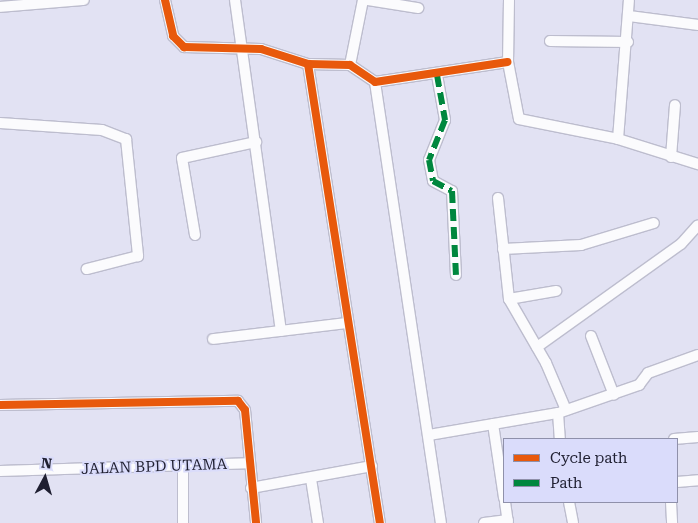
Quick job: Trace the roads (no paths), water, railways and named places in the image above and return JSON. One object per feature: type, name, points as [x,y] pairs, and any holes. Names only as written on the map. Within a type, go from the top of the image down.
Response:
[{"type":"street","points":[[0,7],[84,0]]},
{"type":"street","points":[[165,0],[173,36],[184,47],[261,49],[308,64],[350,65],[375,82],[437,76],[508,62]]},
{"type":"street","points":[[235,0],[281,331]]},
{"type":"street","points":[[350,65],[364,0]]},
{"type":"street","points":[[368,0],[418,8]]},
{"type":"street","points":[[509,0],[508,62],[521,121],[618,139],[698,164]]},
{"type":"street","points":[[618,139],[628,42],[629,0]]},
{"type":"street","points":[[629,16],[698,25]]},
{"type":"street","points":[[550,41],[628,42]]},
{"type":"street","points":[[308,64],[380,523]]},
{"type":"street","points":[[437,76],[444,120],[429,158],[430,168],[436,184],[452,191],[456,275]]},
{"type":"street","points":[[375,82],[441,523]]},
{"type":"street","points":[[671,156],[675,105]]},
{"type":"street","points":[[0,124],[102,130],[126,140],[138,256],[87,269]]},
{"type":"street","points":[[196,235],[182,158],[256,142]]},
{"type":"street","points":[[498,198],[509,299],[537,347],[562,412],[560,438]]},
{"type":"street","points":[[503,249],[581,245],[654,223]]},
{"type":"street","points":[[537,347],[681,244],[698,225]]},
{"type":"street","points":[[509,299],[556,291]]},
{"type":"street","points":[[213,339],[348,323]]},
{"type":"street","points":[[591,336],[614,395]]},
{"type":"street","points":[[429,435],[562,412],[639,385],[648,372],[698,355]]},
{"type":"street","points":[[0,405],[235,400],[245,410],[248,463],[256,523]]},
{"type":"street","points":[[493,424],[503,493]]},
{"type":"street","points":[[678,439],[698,437]]},
{"type":"street","name":"JALAN BPD UTAMA","points":[[0,471],[182,467],[248,463]]},
{"type":"street","points":[[251,488],[312,479],[372,466]]},
{"type":"street","points":[[182,467],[183,523]]},
{"type":"street","points":[[312,479],[318,523]]},
{"type":"street","points":[[678,482],[698,480]]},
{"type":"street","points":[[484,523],[508,522],[505,503]]},
{"type":"street","points":[[569,503],[573,523]]},
{"type":"street","points":[[671,503],[672,523]]}]
